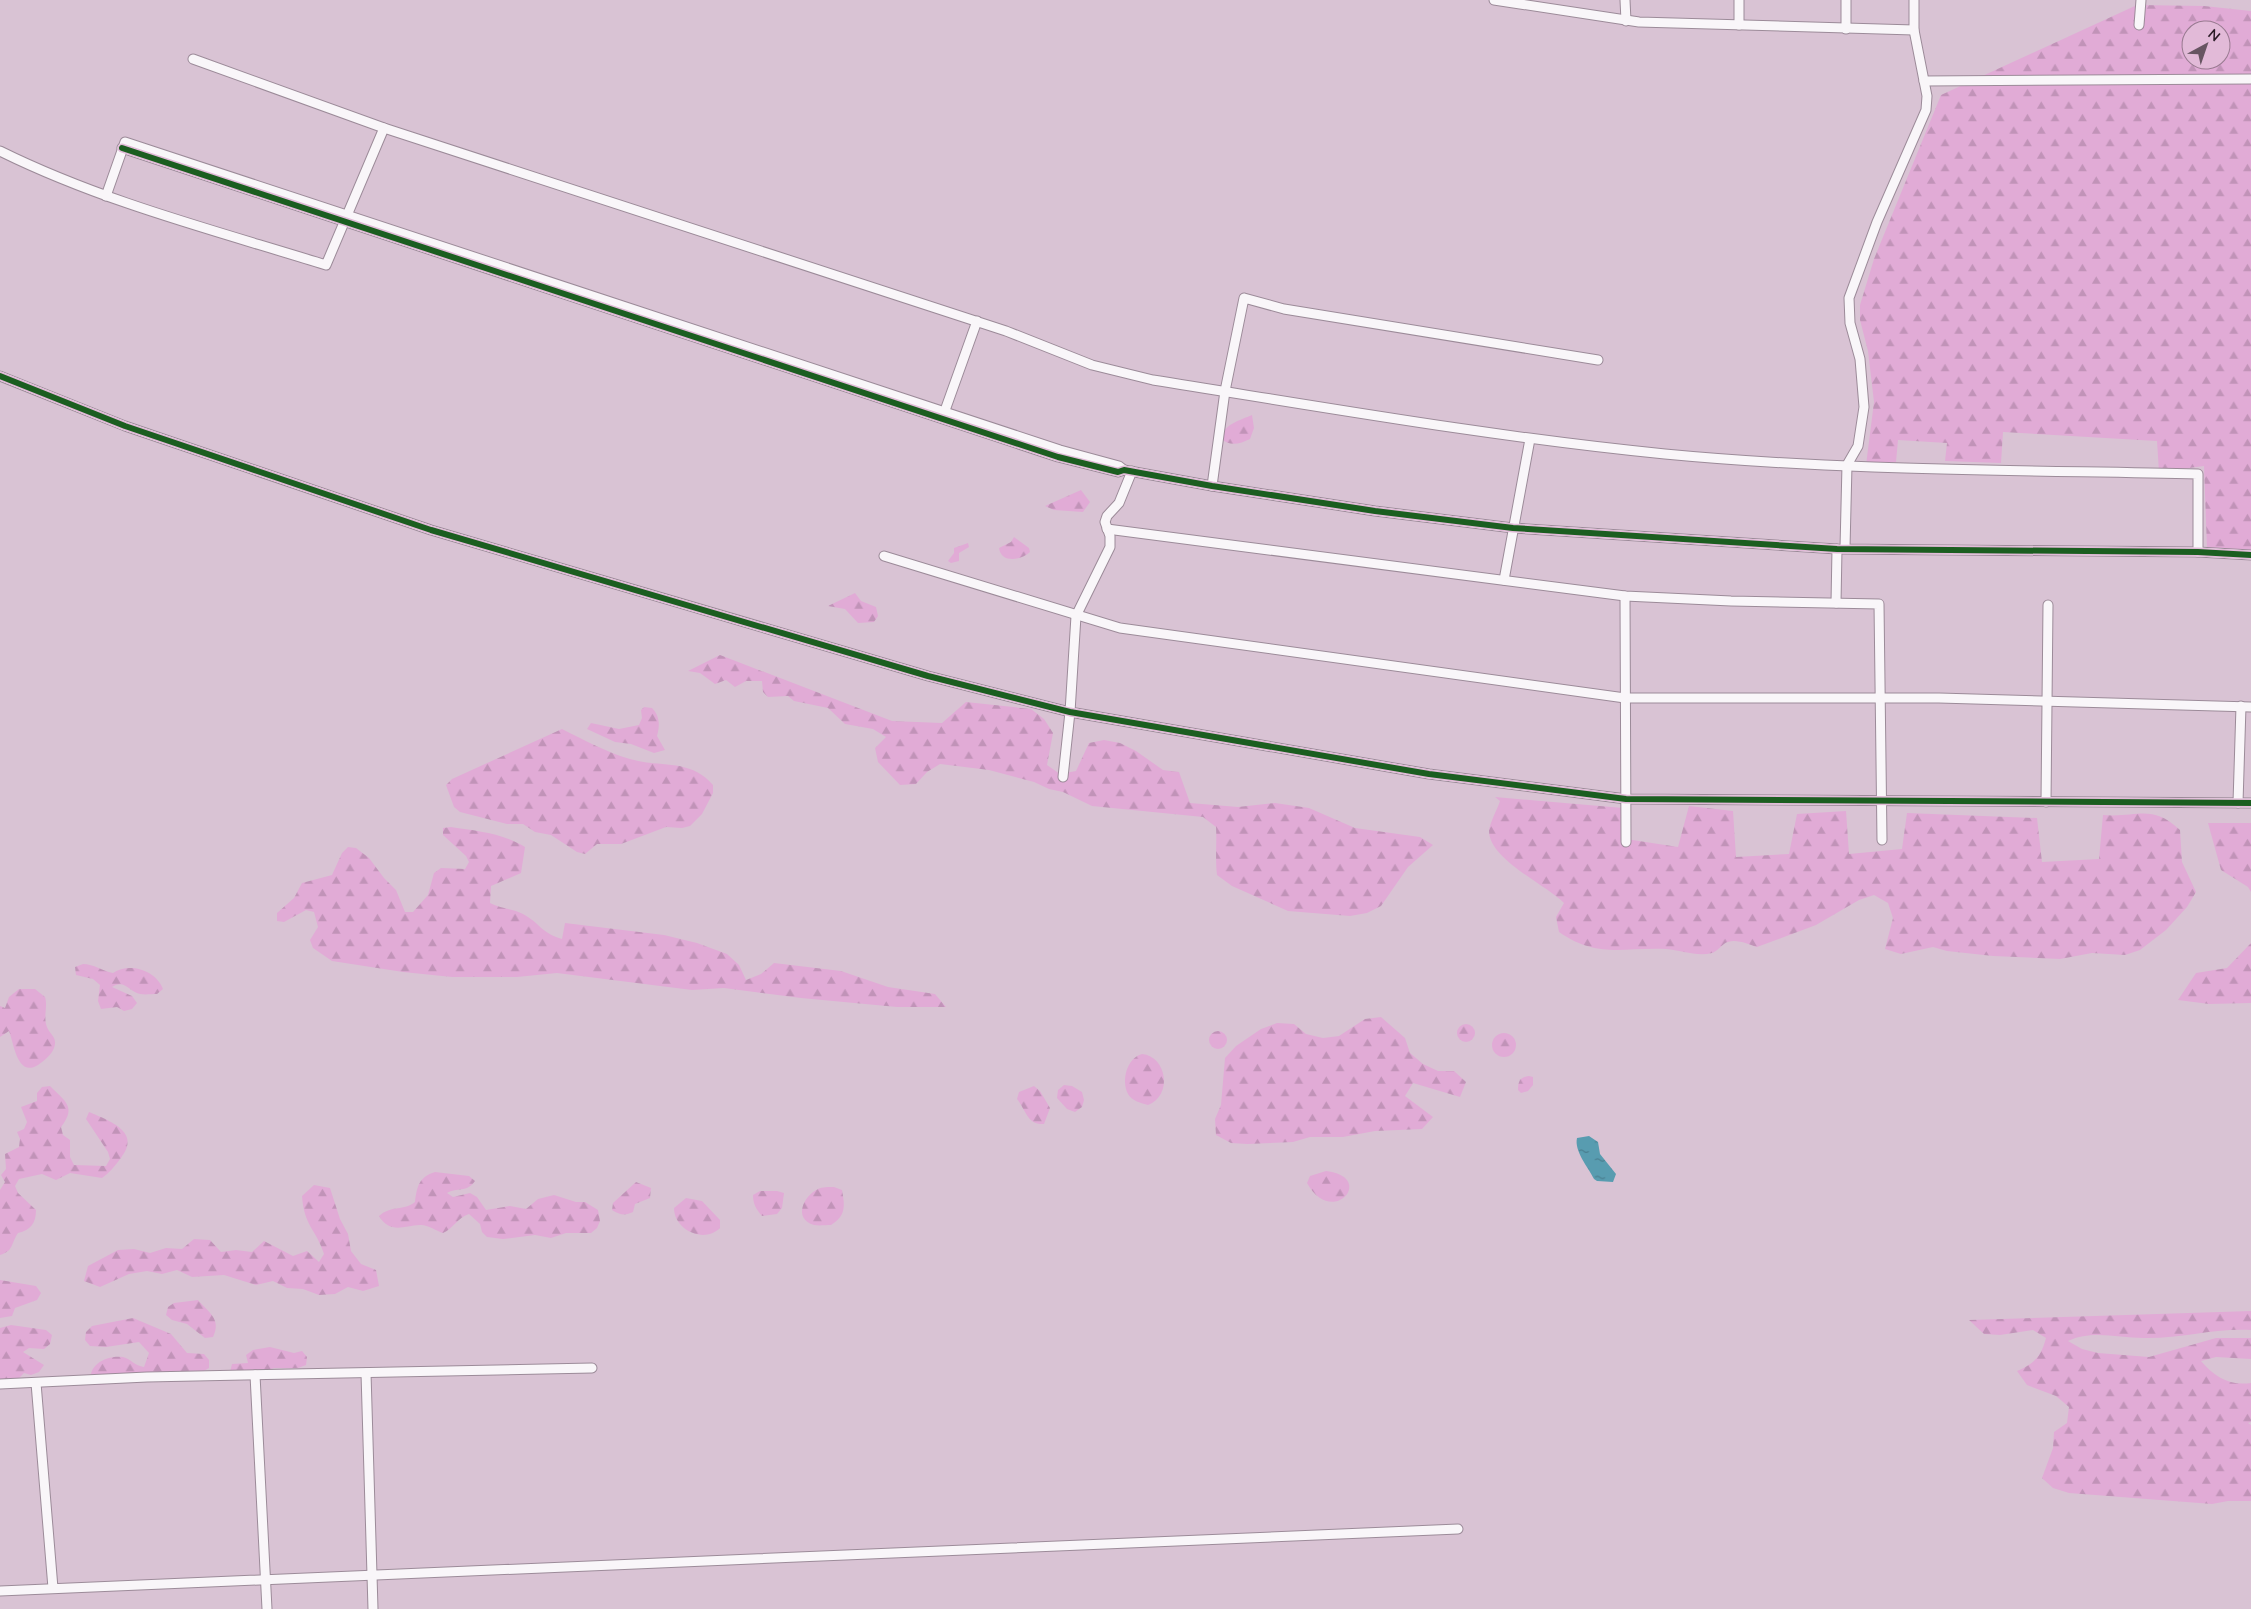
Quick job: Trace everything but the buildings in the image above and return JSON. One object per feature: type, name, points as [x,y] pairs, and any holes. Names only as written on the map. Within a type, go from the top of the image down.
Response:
[{"type":"street","points":[[1494,0],[1626,21],[1914,30]]},
{"type":"street","points":[[1625,0],[1626,21]]},
{"type":"street","points":[[1738,0],[1738,25]]},
{"type":"street","points":[[1846,0],[1846,29]]},
{"type":"street","points":[[1836,603],[1847,465],[1858,446],[1864,406],[1860,359],[1850,323],[1849,298],[1877,222],[1926,110],[1927,96],[1914,30],[1914,0]]},
{"type":"street","points":[[2139,25],[2141,0]]},
{"type":"street","points":[[193,59],[384,128],[977,321],[1092,365],[1153,380],[1530,439],[1668,454],[1847,465],[2198,474],[2198,552]]},
{"type":"street","points":[[1924,81],[2251,79]]},
{"type":"street","points":[[0,151],[32,167],[106,196],[326,266],[384,128]]},
{"type":"street","points":[[106,196],[124,145],[944,415],[1058,457],[1118,472],[1128,470],[1212,486],[1375,511],[1513,528],[1841,548],[2198,552],[2251,555]]},
{"type":"street","points":[[1212,486],[1225,391],[1244,298],[1284,310],[1598,360]]},
{"type":"street","points":[[944,415],[977,321]]},
{"type":"street","points":[[0,376],[125,426],[431,530],[885,664],[1070,712],[1429,774],[1626,799],[2251,804]]},
{"type":"street","points":[[1504,580],[1530,439]]},
{"type":"street","points":[[1063,777],[1070,712],[1076,616],[1110,547],[1107,516],[1119,504],[1128,470]]},
{"type":"street","points":[[1107,529],[1625,596],[1879,604],[1882,840]]},
{"type":"street","points":[[884,556],[1120,628],[1625,698],[2047,699],[2246,706],[2238,803]]},
{"type":"street","points":[[1625,596],[1626,842]]},
{"type":"street","points":[[2046,802],[2048,605]]},
{"type":"street","points":[[0,1384],[255,1375],[592,1368]]},
{"type":"street","points":[[366,1373],[373,1609]]},
{"type":"street","points":[[255,1375],[267,1609]]},
{"type":"street","points":[[36,1383],[53,1588]]},
{"type":"street","points":[[0,1590],[1137,1545],[1458,1530]]},
{"type":"green space","points":[[2137,5],[2204,6],[2251,11],[2251,550],[2207,548],[2204,466],[2159,472],[2157,441],[2003,432],[2001,463],[1945,461],[1947,443],[1898,440],[1896,462],[1866,465],[1874,402],[1868,351],[1860,320],[1860,305],[1874,259],[1941,95]]},
{"type":"green space","points":[[1252,415],[1254,428],[1250,439],[1231,444],[1221,438],[1222,433],[1229,426]]},
{"type":"green space","points":[[1081,490],[1090,502],[1083,512],[1054,510],[1045,506]]},
{"type":"green space","points":[[1014,537],[1029,548],[1030,552],[1022,557],[1012,559],[1004,556],[999,548],[1011,542]]},
{"type":"green space","points":[[968,543],[969,547],[959,553],[959,561],[951,563],[948,561],[954,553],[954,548]]},
{"type":"green space","points":[[855,593],[861,601],[876,607],[878,616],[874,622],[858,623],[845,609],[828,606]]},
{"type":"green space","points":[[720,655],[892,721],[942,723],[966,702],[1031,709],[1044,719],[1053,733],[1047,765],[1060,774],[1076,771],[1089,743],[1104,740],[1120,743],[1136,751],[1163,770],[1179,772],[1190,803],[1238,807],[1275,803],[1309,808],[1355,828],[1420,837],[1433,845],[1408,867],[1381,906],[1367,913],[1350,916],[1288,911],[1232,886],[1217,875],[1216,827],[1203,817],[1092,806],[1063,792],[1049,789],[1034,782],[989,770],[940,764],[927,772],[916,784],[900,785],[878,762],[875,748],[886,737],[873,729],[845,724],[828,708],[794,701],[788,696],[768,697],[763,692],[762,681],[746,681],[735,687],[726,680],[715,684],[700,673],[688,671]]},
{"type":"green space","points":[[644,707],[652,708],[657,714],[659,725],[657,736],[665,750],[654,753],[631,744],[615,742],[587,729],[591,723],[619,729],[639,725],[642,718],[641,710]]},
{"type":"green space","points":[[562,729],[630,759],[685,767],[695,771],[704,776],[713,785],[713,793],[702,814],[690,826],[682,828],[666,827],[621,844],[597,844],[585,854],[577,852],[551,835],[535,832],[523,824],[507,824],[460,812],[454,807],[446,785],[452,779]]},
{"type":"green space","points":[[1495,797],[1623,808],[1626,839],[1678,847],[1689,806],[1733,811],[1736,857],[1789,854],[1797,814],[1846,811],[1849,854],[1902,849],[1907,813],[2037,818],[2042,862],[2099,859],[2103,815],[2152,814],[2170,822],[2180,830],[2182,862],[2196,892],[2187,907],[2166,930],[2140,950],[2125,955],[2092,953],[2060,959],[1993,956],[1947,951],[1933,947],[1901,954],[1885,949],[1893,918],[1888,903],[1874,895],[1859,900],[1816,925],[1757,947],[1732,941],[1724,944],[1714,952],[1706,954],[1666,949],[1599,949],[1586,946],[1559,932],[1556,917],[1564,903],[1520,871],[1498,852],[1491,841],[1489,831],[1500,801]]},
{"type":"green space","points":[[2208,823],[2251,823],[2251,892],[2248,887],[2221,870]]},
{"type":"green space","points":[[451,827],[480,831],[516,842],[525,847],[521,873],[491,886],[490,903],[523,914],[555,937],[562,939],[565,923],[664,935],[697,943],[727,954],[739,965],[746,980],[761,974],[774,963],[841,971],[888,987],[935,994],[946,1007],[897,1007],[801,998],[724,988],[692,990],[557,973],[517,977],[452,977],[403,972],[332,961],[313,948],[310,940],[318,927],[314,912],[306,910],[284,922],[277,921],[277,913],[294,898],[302,883],[332,875],[342,853],[348,847],[356,848],[369,858],[396,890],[405,912],[413,912],[428,895],[434,873],[441,868],[465,869],[469,862],[466,856],[443,835],[443,828]]},
{"type":"green space","points":[[2251,943],[2251,1003],[2209,1004],[2178,1000],[2196,973],[2227,968]]},
{"type":"green space","points":[[83,964],[113,973],[127,968],[141,970],[154,977],[163,989],[157,994],[142,994],[136,993],[123,985],[116,985],[112,987],[132,996],[137,1003],[132,1009],[124,1011],[117,1007],[101,1009],[98,1001],[100,985],[93,979],[76,975],[75,967]]},
{"type":"green space","points":[[19,989],[35,989],[45,997],[46,1023],[55,1041],[50,1055],[31,1068],[25,1067],[17,1057],[9,1031],[0,1037],[0,1006],[5,1008],[9,997]]},
{"type":"green space","points":[[1381,1017],[1405,1038],[1410,1053],[1423,1064],[1438,1071],[1454,1071],[1466,1082],[1460,1097],[1413,1083],[1405,1096],[1433,1117],[1422,1129],[1375,1131],[1343,1137],[1310,1137],[1293,1142],[1247,1144],[1231,1143],[1216,1135],[1215,1119],[1221,1105],[1225,1058],[1236,1046],[1261,1029],[1277,1023],[1294,1024],[1306,1034],[1323,1038],[1339,1036],[1365,1019]]},
{"type":"green space","points":[[1466,1024],[1472,1027],[1475,1033],[1472,1039],[1466,1042],[1460,1039],[1457,1033],[1460,1027]]},
{"type":"green space","points":[[1218,1031],[1226,1036],[1227,1040],[1222,1048],[1218,1049],[1210,1044],[1209,1040],[1214,1032]]},
{"type":"green space","points":[[1504,1033],[1513,1036],[1516,1045],[1513,1054],[1504,1057],[1495,1054],[1492,1045],[1495,1036]]},
{"type":"green space","points":[[1142,1054],[1150,1056],[1157,1062],[1164,1077],[1161,1094],[1148,1105],[1137,1101],[1128,1094],[1125,1082],[1125,1076],[1132,1060]]},
{"type":"green space","points":[[1523,1077],[1533,1077],[1533,1085],[1528,1091],[1521,1093],[1518,1090],[1519,1082]]},
{"type":"green space","points":[[1064,1085],[1072,1086],[1082,1092],[1084,1100],[1082,1107],[1075,1112],[1067,1109],[1057,1098],[1058,1090]]},
{"type":"green space","points":[[50,1086],[64,1100],[69,1109],[66,1120],[61,1127],[63,1135],[70,1140],[70,1157],[74,1165],[106,1166],[110,1159],[108,1152],[86,1119],[89,1112],[106,1119],[121,1129],[126,1134],[128,1141],[127,1149],[114,1167],[102,1178],[70,1173],[56,1180],[42,1174],[19,1179],[15,1186],[18,1193],[36,1210],[35,1219],[29,1228],[18,1233],[8,1251],[0,1255],[0,1190],[5,1182],[1,1175],[6,1169],[5,1154],[19,1147],[20,1139],[17,1132],[24,1129],[27,1122],[21,1107],[37,1101],[37,1093],[42,1087]]},
{"type":"green space","points":[[1034,1086],[1040,1091],[1050,1108],[1044,1124],[1038,1124],[1030,1119],[1017,1099],[1019,1092]]},
{"type":"green space","points":[[1326,1171],[1341,1175],[1348,1182],[1349,1190],[1345,1196],[1337,1201],[1328,1201],[1317,1196],[1307,1183],[1310,1176]]},
{"type":"green space","points":[[435,1172],[469,1176],[475,1181],[472,1185],[447,1193],[453,1197],[470,1193],[477,1197],[486,1210],[510,1206],[526,1209],[538,1199],[554,1195],[576,1202],[585,1202],[598,1210],[600,1221],[597,1228],[591,1233],[566,1233],[551,1238],[535,1235],[503,1239],[487,1237],[482,1232],[480,1224],[469,1214],[443,1233],[422,1225],[397,1228],[383,1222],[379,1216],[388,1210],[411,1205],[415,1202],[422,1179]]},
{"type":"green space","points":[[636,1182],[651,1188],[650,1198],[635,1204],[633,1212],[627,1214],[612,1210],[613,1203]]},
{"type":"green space","points":[[314,1185],[330,1188],[340,1219],[348,1234],[351,1251],[361,1264],[376,1270],[379,1286],[363,1291],[348,1287],[335,1294],[319,1295],[303,1289],[287,1288],[273,1281],[256,1285],[224,1275],[192,1277],[177,1270],[162,1274],[147,1271],[129,1274],[100,1287],[84,1281],[88,1266],[118,1250],[134,1249],[150,1253],[166,1248],[182,1249],[194,1239],[210,1240],[221,1252],[236,1250],[252,1252],[264,1241],[293,1256],[307,1251],[319,1262],[324,1254],[305,1214],[302,1196]]},
{"type":"green space","points":[[834,1187],[842,1190],[844,1206],[842,1214],[831,1225],[814,1225],[808,1222],[802,1213],[802,1207],[808,1197],[820,1188]]},
{"type":"green space","points":[[760,1191],[784,1193],[782,1208],[777,1214],[762,1216],[758,1211],[754,1204],[753,1195]]},
{"type":"green space","points":[[686,1198],[702,1201],[720,1220],[720,1228],[713,1233],[698,1235],[684,1228],[675,1216],[674,1208]]},
{"type":"green space","points":[[0,1280],[36,1286],[41,1293],[37,1300],[15,1308],[12,1316],[0,1318]]},
{"type":"green space","points":[[198,1300],[213,1316],[216,1325],[213,1337],[205,1338],[187,1324],[172,1320],[166,1315],[168,1307],[174,1303]]},
{"type":"green space","points":[[2251,1311],[2251,1330],[2225,1330],[2161,1338],[2097,1335],[2078,1337],[2068,1341],[2082,1349],[2098,1353],[2149,1357],[2216,1338],[2251,1338],[2251,1359],[2216,1357],[2201,1361],[2217,1376],[2229,1382],[2251,1383],[2251,1422],[2248,1423],[2251,1425],[2251,1501],[2228,1501],[2212,1504],[2069,1493],[2053,1488],[2042,1478],[2053,1448],[2054,1432],[2067,1423],[2069,1407],[2056,1396],[2027,1385],[2017,1371],[2028,1366],[2036,1359],[2042,1350],[2046,1338],[2033,1330],[2000,1335],[1984,1334],[1969,1320]]},
{"type":"green space","points":[[133,1318],[171,1334],[187,1353],[204,1354],[209,1360],[209,1368],[202,1372],[99,1385],[91,1383],[92,1371],[95,1366],[99,1362],[110,1358],[123,1357],[144,1367],[149,1353],[139,1342],[106,1347],[90,1346],[85,1340],[86,1332],[92,1326]]},
{"type":"green space","points":[[11,1325],[46,1330],[52,1335],[50,1344],[44,1349],[29,1348],[23,1352],[44,1365],[39,1372],[31,1375],[24,1373],[18,1379],[0,1388],[0,1328]]},
{"type":"green space","points":[[270,1347],[294,1353],[302,1351],[307,1357],[306,1365],[298,1368],[274,1368],[252,1375],[230,1372],[232,1364],[248,1363],[246,1355],[253,1350]]},
{"type":"water","points":[[1589,1136],[1598,1142],[1600,1154],[1616,1174],[1613,1182],[1597,1181],[1594,1179],[1582,1159],[1577,1138]]},
{"type":"cycle path","points":[[122,148],[1058,457],[1118,472],[1124,470],[1212,486],[1375,511],[1513,528],[1837,549],[2198,552],[2251,555]]},
{"type":"cycle path","points":[[0,376],[125,426],[431,530],[928,676],[1070,712],[1429,774],[1626,799],[2251,803]]}]
